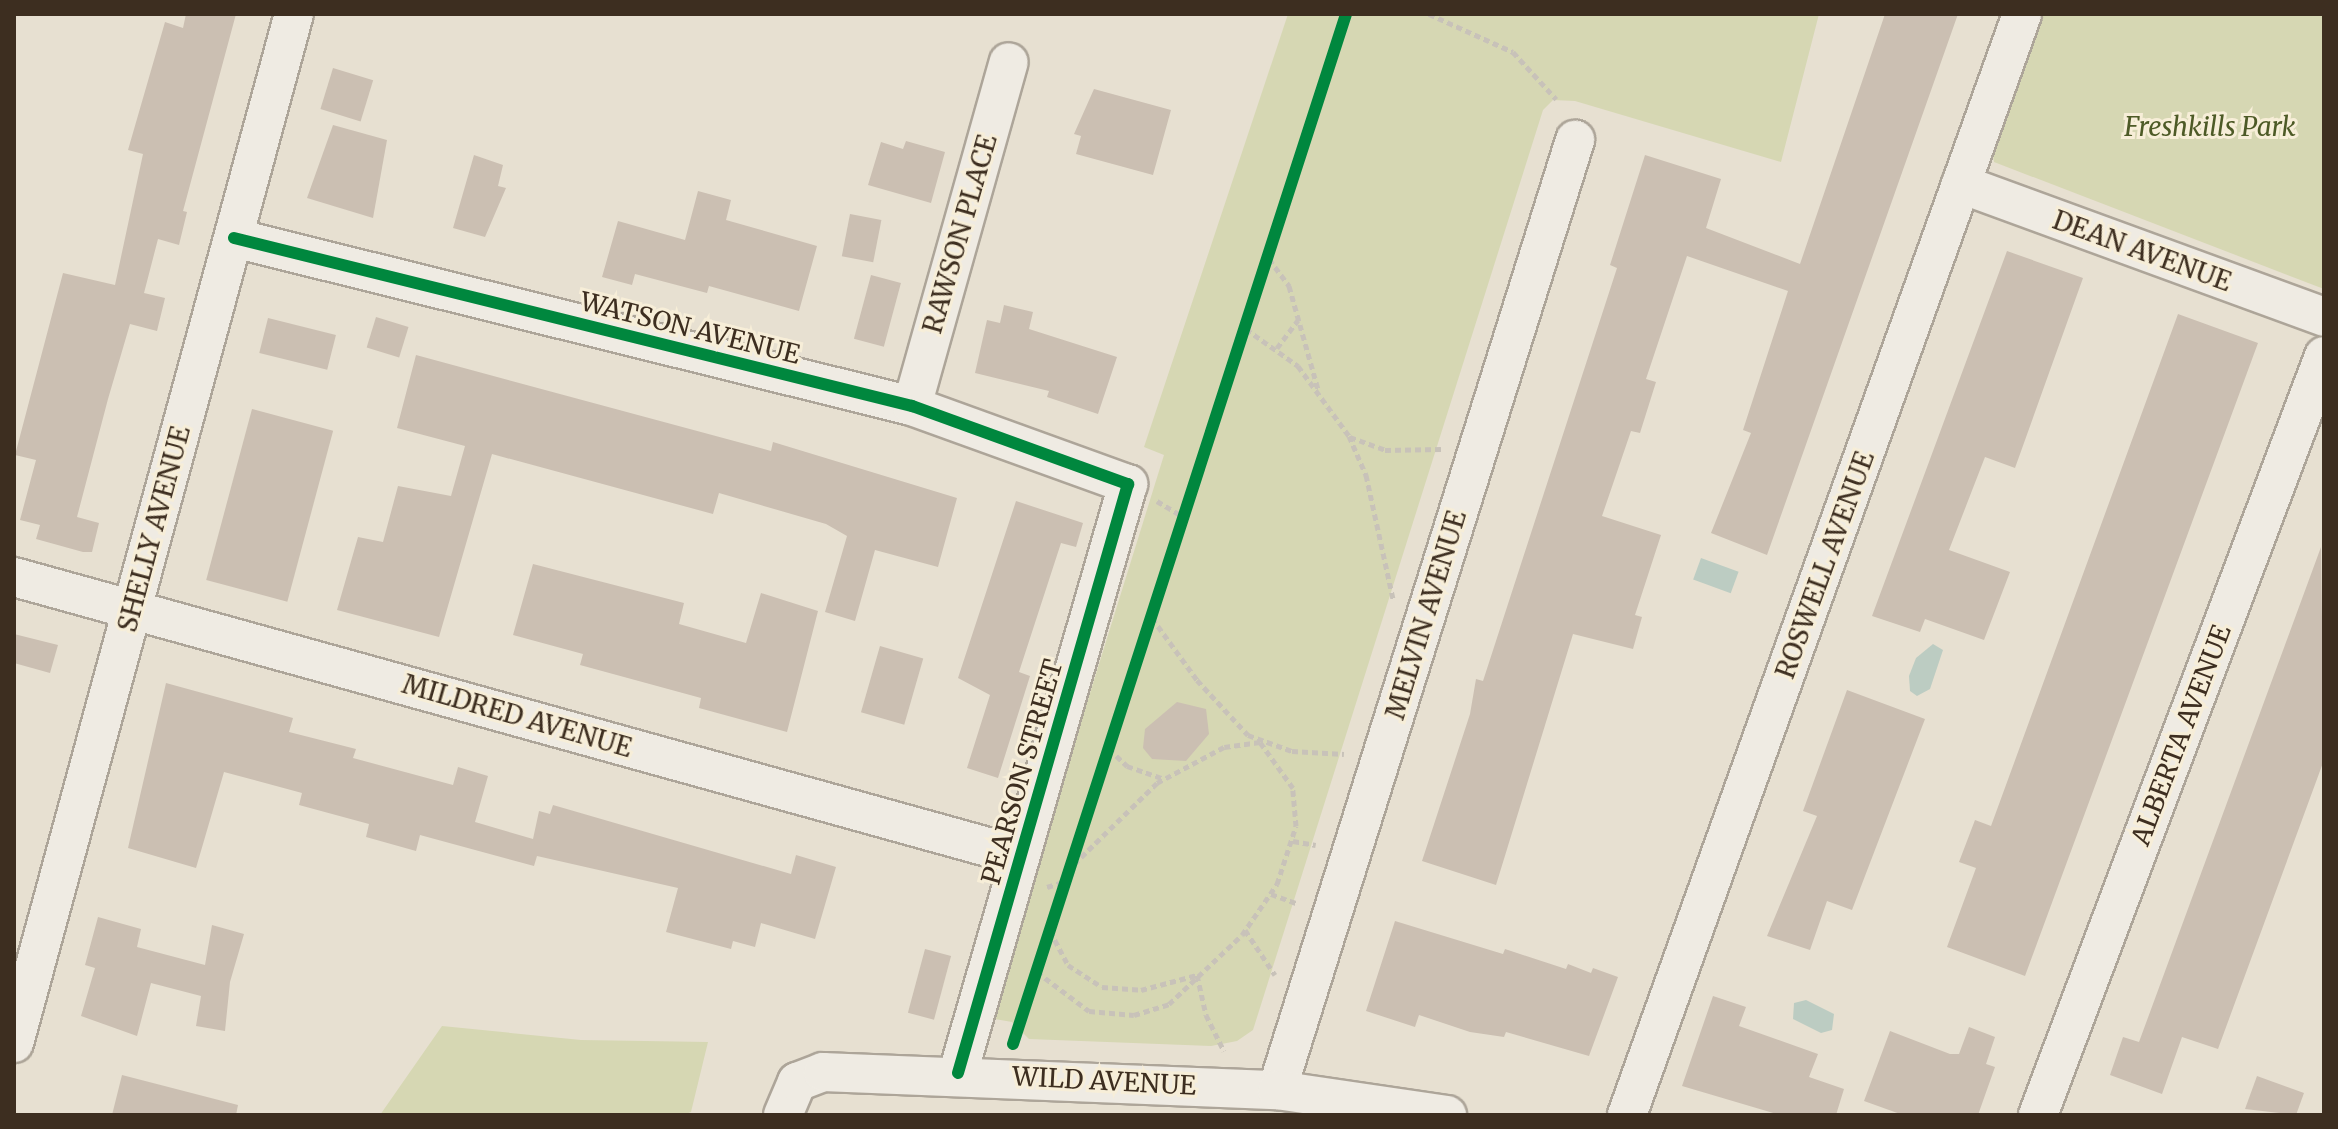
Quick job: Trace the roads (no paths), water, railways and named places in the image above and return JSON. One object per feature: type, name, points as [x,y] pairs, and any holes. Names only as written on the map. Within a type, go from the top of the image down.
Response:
[{"type":"street","name":"SHELLY AVENUE","points":[[14,1043],[294,14]]},
{"type":"street","name":"ROSWELL AVENUE","points":[[1627,1115],[2022,14]]},
{"type":"street","name":"RAWSON PLACE","points":[[912,406],[1009,62]]},
{"type":"street","name":"MELVIN AVENUE","points":[[1277,1090],[1575,140]]},
{"type":"street","name":"DEAN AVENUE","points":[[1961,184],[2324,317]]},
{"type":"street","name":"WATSON AVENUE","points":[[234,238],[912,406],[1139,490]]},
{"type":"street","name":"ALBERTA AVENUE","points":[[2038,1115],[2324,356]]},
{"type":"street","name":"PEARSON STREET","points":[[958,1073],[1020,856],[1139,490]]},
{"type":"street","name":"MILDRED AVENUE","points":[[14,577],[1020,856]]},
{"type":"street","name":"WILD AVENUE","points":[[783,1115],[797,1082],[813,1073],[958,1073],[1277,1090],[1447,1115]]},
{"type":"park label","name":"Freshkills Park","points":[[2210,127]]}]
